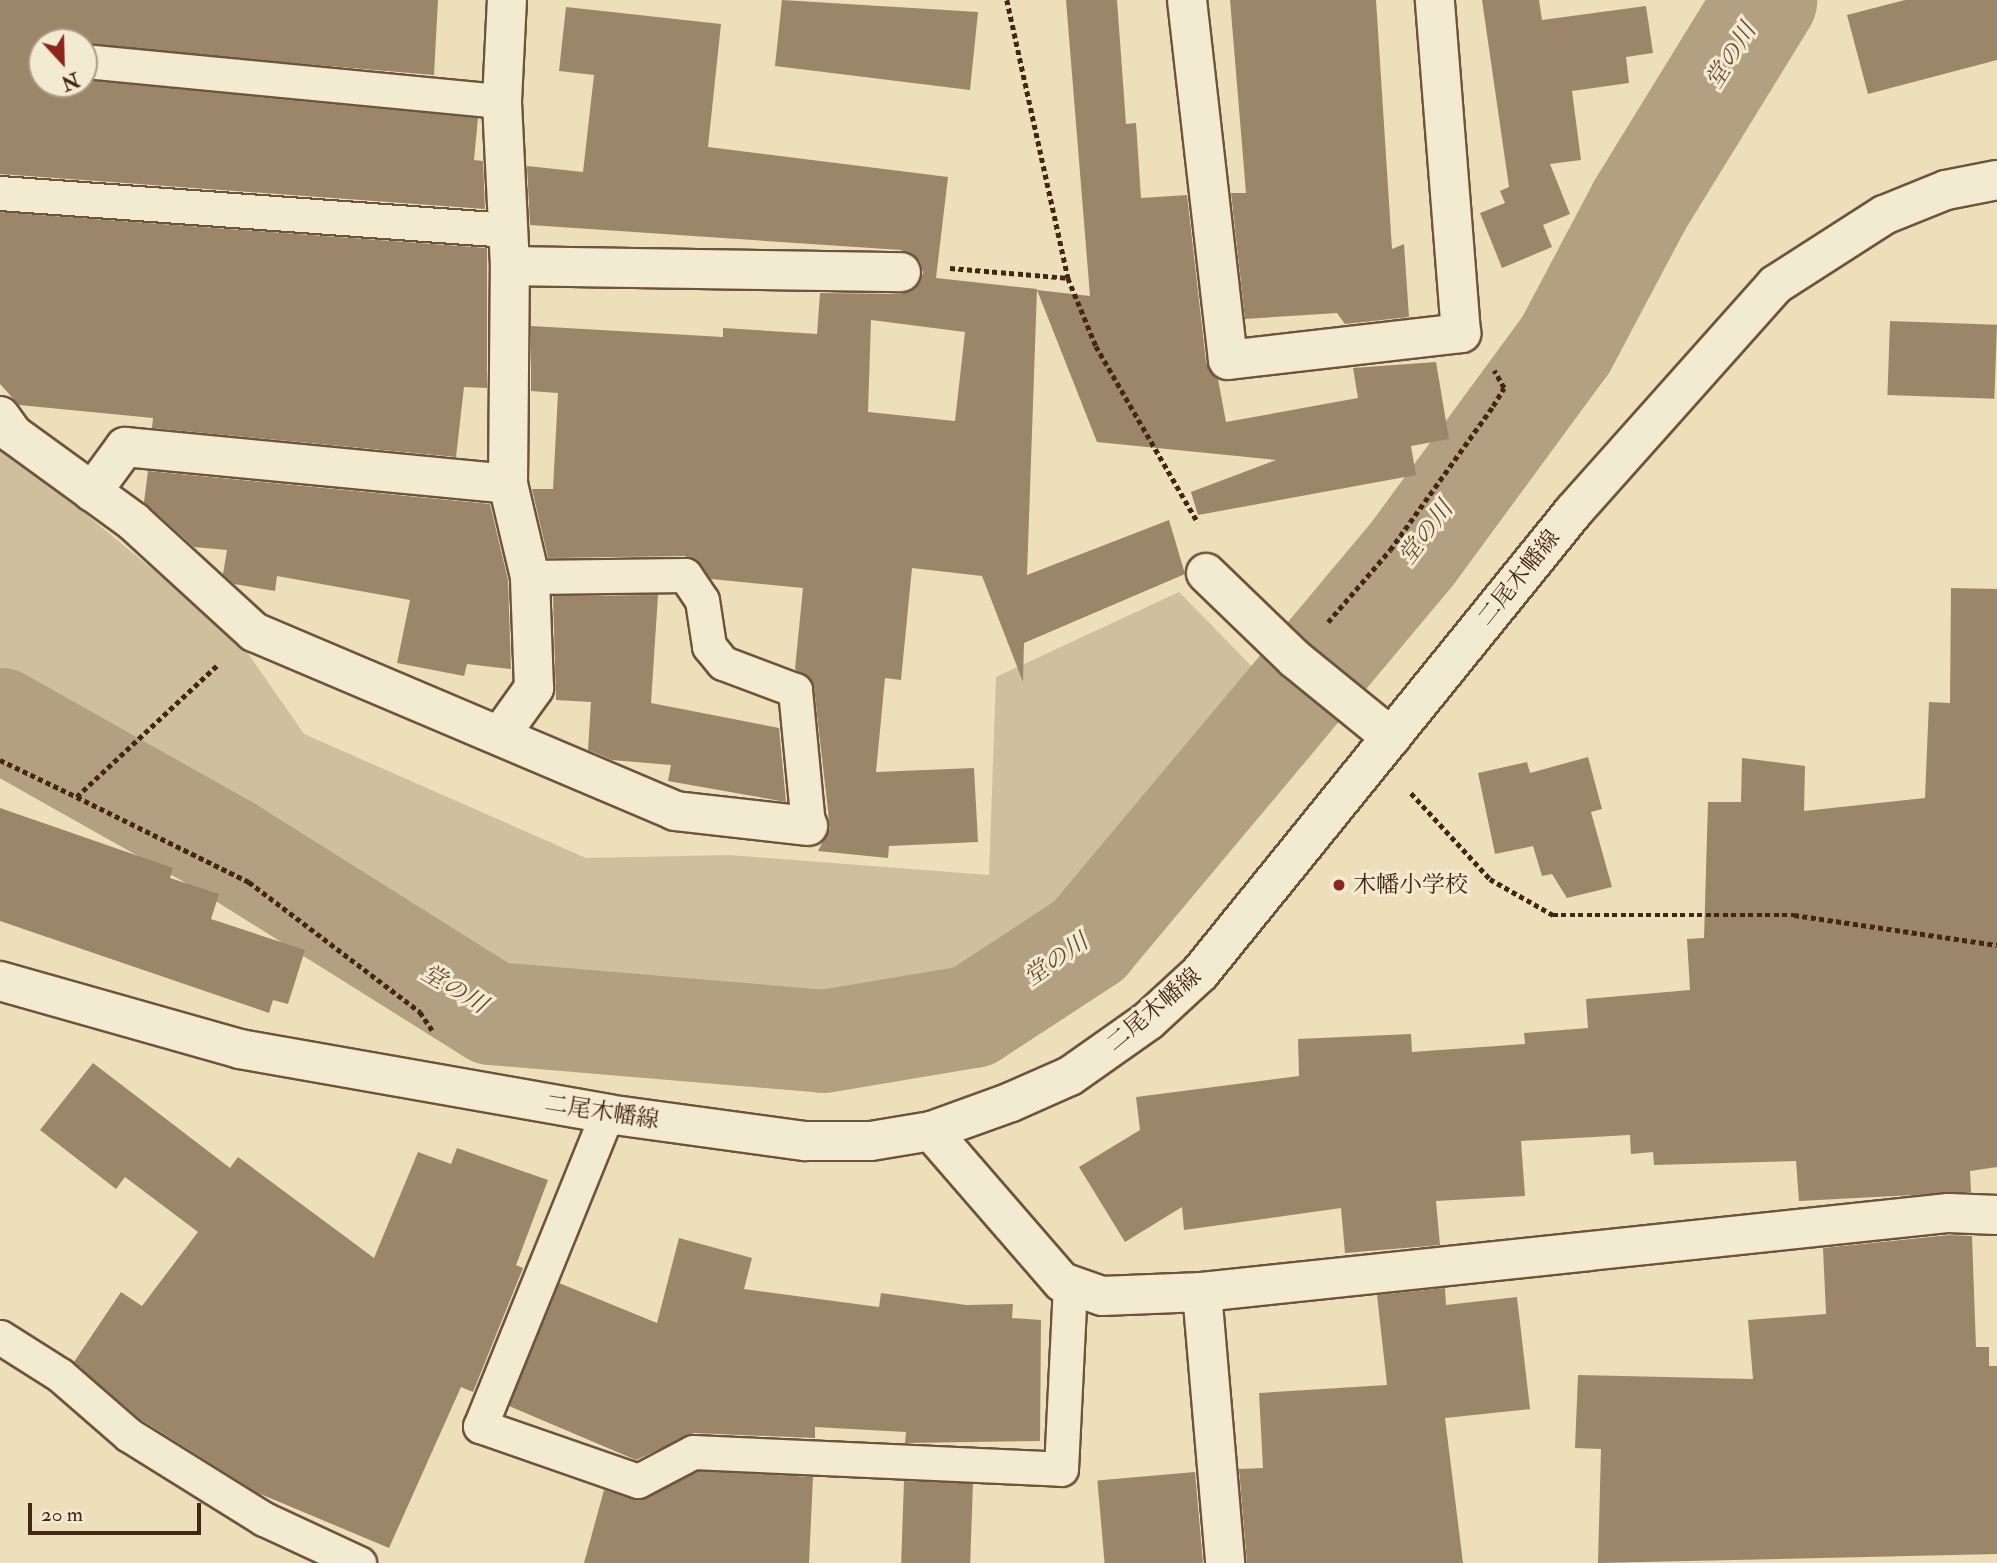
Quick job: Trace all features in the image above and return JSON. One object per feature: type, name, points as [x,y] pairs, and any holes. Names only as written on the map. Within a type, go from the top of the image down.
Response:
[{"type":"street","points":[[501,734],[534,688],[530,577],[508,484],[509,248],[502,101],[507,0]]},
{"type":"street","points":[[1187,0],[1228,360],[1461,333],[1435,0]]},
{"type":"street","name":"二尾木幡線","points":[[0,981],[240,1049],[607,1114],[806,1141],[872,1141],[931,1132],[1070,1076],[1148,1021],[1240,929],[1573,512],[1775,285],[1884,215],[1947,190],[1997,180]]},
{"type":"street","points":[[509,248],[901,272]]},
{"type":"street","points":[[0,416],[13,434],[92,492],[254,632],[501,734],[675,811],[808,826]]},
{"type":"street","points":[[92,492],[125,447],[508,484]]},
{"type":"street","points":[[1206,573],[1297,661],[1391,737]]},
{"type":"street","points":[[931,1132],[1070,1285],[1102,1296],[1202,1292],[1949,1213],[1997,1215]]},
{"type":"street","points":[[1202,1292],[1225,1563]]},
{"type":"lane","points":[[98,62],[502,101]]},
{"type":"lane","points":[[0,193],[509,248]]},
{"type":"lane","points":[[530,577],[685,575],[702,600],[709,646],[723,663],[794,690],[808,826]]},
{"type":"lane","points":[[607,1114],[480,1426],[638,1481],[694,1452],[1060,1469],[1070,1285]]},
{"type":"lane","points":[[0,1337],[60,1375],[129,1435],[264,1520],[359,1563]]},
{"type":"path","points":[[1007,0],[1068,278],[1096,346],[1199,525],[1209,548],[1206,573]]},
{"type":"path","points":[[901,272],[941,268],[1068,278]]},
{"type":"path","points":[[1297,661],[1390,550],[1493,406],[1504,388],[1491,365]]},
{"type":"path","points":[[77,797],[254,632]]},
{"type":"path","points":[[0,760],[249,881],[420,1012],[470,1091]]},
{"type":"path","points":[[1403,784],[1490,879],[1553,915],[1794,915],[1997,945]]},
{"type":"shaded area","points":[[0,444],[238,639],[304,734],[586,858],[730,855],[989,875],[996,677],[1179,592],[1271,686],[1063,920],[959,993],[821,1016],[500,980],[0,692]]},
{"type":"building","points":[[0,0],[438,0],[434,75],[98,47],[98,28],[28,28],[28,98],[98,98],[98,81],[478,118],[474,160],[483,161],[485,209],[0,174]]},
{"type":"building","points":[[782,0],[978,12],[970,90],[775,66]]},
{"type":"building","points":[[1066,0],[1117,0],[1126,124],[1136,123],[1141,198],[1187,195],[1206,362],[1218,379],[1226,422],[1358,398],[1353,368],[1436,362],[1449,439],[1411,446],[1416,475],[1198,515],[1191,492],[1276,460],[1097,442],[1037,290],[1090,296]]},
{"type":"building","points":[[1230,0],[1376,0],[1392,249],[1404,244],[1409,317],[1345,324],[1337,313],[1245,319],[1231,193],[1246,193]]},
{"type":"building","points":[[1482,0],[1539,0],[1542,20],[1646,6],[1653,53],[1626,57],[1629,83],[1572,91],[1581,160],[1550,164],[1570,214],[1543,225],[1552,247],[1502,268],[1480,213],[1505,203],[1500,191],[1509,187]]},
{"type":"building","points":[[1905,0],[1997,0],[1997,60],[1868,94],[1847,15]]},
{"type":"building","points":[[566,7],[721,24],[708,147],[948,177],[936,278],[1037,289],[1027,575],[1169,520],[1185,574],[1024,643],[1023,682],[982,576],[912,568],[901,680],[885,678],[876,772],[974,768],[978,842],[889,846],[888,858],[818,851],[830,828],[814,688],[795,669],[803,588],[711,579],[685,556],[548,558],[532,489],[553,489],[558,393],[531,391],[531,326],[723,337],[723,328],[817,334],[820,293],[901,294],[919,284],[923,273],[920,261],[901,250],[530,225],[527,166],[583,172],[594,75],[559,71]],"holes":[[[871,320],[965,332],[955,421],[868,412]]]},
{"type":"building","points":[[0,212],[487,248],[487,388],[464,387],[456,457],[152,428],[153,418],[19,405],[0,384]]},
{"type":"building","points":[[1890,321],[1997,325],[1994,399],[1887,395]]},
{"type":"building","points":[[148,471],[490,504],[508,580],[511,669],[467,664],[464,676],[397,663],[410,600],[277,576],[275,591],[234,584],[223,574],[227,550],[194,547],[144,502]]},
{"type":"building","points":[[1951,588],[1997,589],[1997,1167],[1970,1171],[1971,1192],[1799,1201],[1796,1161],[1654,1165],[1653,1152],[1631,1154],[1630,1135],[1521,1141],[1525,1196],[1436,1201],[1440,1245],[1345,1253],[1341,1208],[1184,1230],[1182,1207],[1125,1242],[1079,1167],[1140,1130],[1136,1097],[1299,1076],[1298,1039],[1411,1034],[1412,1052],[1525,1044],[1524,1033],[1588,1028],[1586,999],[1690,990],[1687,939],[1704,938],[1708,802],[1741,802],[1742,758],[1805,766],[1804,811],[1925,798],[1929,702],[1950,703]]},
{"type":"building","points":[[658,595],[651,703],[779,728],[786,802],[668,781],[671,765],[612,760],[588,750],[591,702],[556,700],[553,596]]},
{"type":"building","points":[[1588,757],[1602,809],[1591,812],[1612,887],[1567,898],[1552,874],[1542,876],[1533,846],[1495,854],[1478,773],[1527,762],[1530,773]]},
{"type":"building","points":[[0,808],[173,868],[170,878],[219,894],[211,919],[305,950],[288,1004],[273,1000],[269,1013],[0,921]]},
{"type":"building","points":[[93,1063],[230,1168],[238,1157],[374,1258],[418,1152],[451,1164],[457,1148],[548,1180],[516,1265],[523,1268],[473,1392],[461,1387],[389,1548],[258,1493],[140,1419],[74,1362],[121,1292],[142,1306],[198,1232],[125,1177],[116,1189],[40,1130]]},
{"type":"building","points":[[1950,1235],[1972,1236],[1976,1347],[1989,1347],[1989,1366],[1997,1366],[1997,1554],[1598,1563],[1601,1449],[1575,1448],[1578,1375],[1753,1379],[1748,1320],[1826,1314],[1823,1248]]},
{"type":"building","points":[[679,1238],[752,1258],[744,1289],[879,1307],[881,1293],[966,1305],[1013,1304],[1012,1318],[1041,1320],[1040,1441],[905,1443],[906,1432],[815,1427],[815,1438],[694,1433],[636,1460],[509,1406],[559,1283],[657,1323]]},
{"type":"building","points":[[1445,1288],[1446,1305],[1517,1297],[1530,1409],[1445,1418],[1463,1563],[1247,1563],[1239,1469],[1263,1468],[1259,1393],[1387,1385],[1377,1295]]},
{"type":"building","points":[[697,1471],[813,1477],[809,1563],[584,1563],[604,1490],[640,1500]]},
{"type":"building","points":[[1195,1472],[1203,1563],[1105,1563],[1097,1481]]},
{"type":"building","points":[[904,1481],[973,1483],[970,1563],[901,1563]]},
{"type":"waterway","name":"堂の川","points":[[0,719],[227,847],[492,1013],[823,1041],[972,1016],[1088,940],[1412,553],[1565,345],[1639,205],[1765,0]]},
{"type":"place","name":"木幡小学校","points":[[1339,885]]}]
